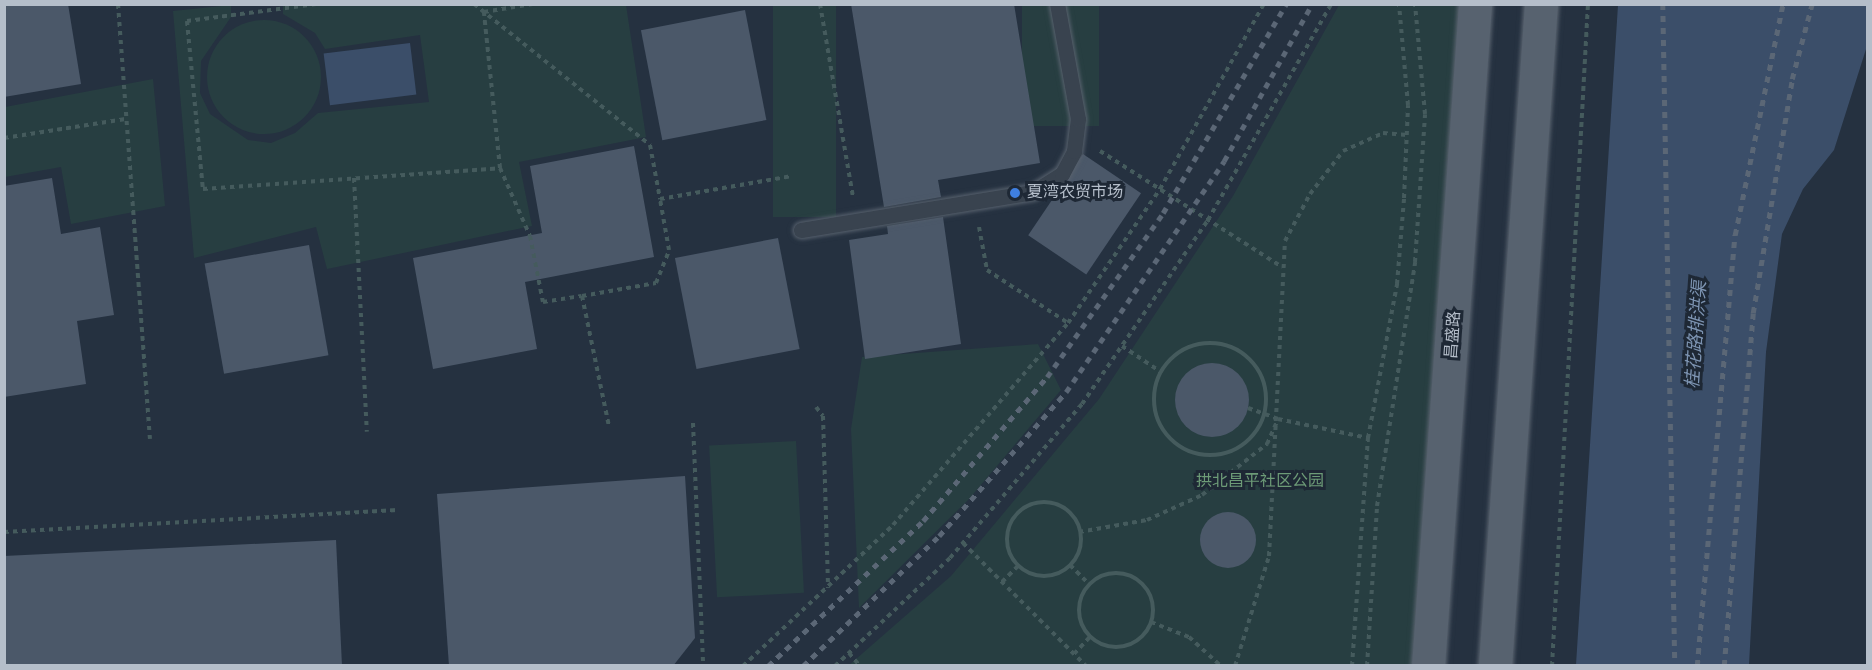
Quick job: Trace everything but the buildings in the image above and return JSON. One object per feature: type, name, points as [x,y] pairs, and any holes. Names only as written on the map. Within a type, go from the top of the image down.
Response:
[{"type":"main road","name":"昌盛路","points":[[1428,666],[1475,4]]},
{"type":"main road","points":[[1495,666],[1541,4]]},
{"type":"lane","points":[[801,230],[1033,192],[1062,174],[1076,140],[1078,119],[1058,4]]},
{"type":"path","points":[[118,4],[150,439]]},
{"type":"path","points":[[316,4],[187,21],[203,189],[500,168]]},
{"type":"path","points":[[474,4],[484,12],[650,146],[669,250],[656,283],[543,302],[530,236],[500,168],[484,12]]},
{"type":"path","points":[[484,12],[532,4]]},
{"type":"path","points":[[820,4],[857,221]]},
{"type":"path","points":[[743,666],[828,589],[893,525],[1068,323],[1160,189],[1264,4]]},
{"type":"path","points":[[835,666],[963,543],[1082,404],[1208,220],[1331,4]]},
{"type":"path","points":[[1352,666],[1368,438],[1397,284],[1407,135],[1399,4]]},
{"type":"path","points":[[1367,666],[1377,506],[1415,262],[1425,114],[1415,4]]},
{"type":"path","points":[[1552,666],[1588,4]]},
{"type":"path","points":[[4,138],[126,119]]},
{"type":"path","points":[[1235,666],[1269,556],[1278,418],[1282,267],[1285,241],[1296,217],[1343,151],[1383,133],[1407,135]]},
{"type":"path","points":[[1076,140],[1160,189],[1282,267]]},
{"type":"path","points":[[660,199],[792,176]]},
{"type":"path","points":[[354,178],[367,432]]},
{"type":"path","points":[[975,202],[987,270],[1068,323]]},
{"type":"path","points":[[582,296],[609,426]]},
{"type":"path","points":[[1227,344],[1258,367],[1266,385],[1265,414],[1252,438],[1237,449],[1220,455],[1185,450],[1159,425],[1154,389],[1161,372],[1189,346],[1227,344]]},
{"type":"path","points":[[1122,346],[1161,372]]},
{"type":"path","points":[[816,407],[823,416],[828,589]]},
{"type":"path","points":[[1248,408],[1278,418],[1368,438]]},
{"type":"path","points":[[1080,532],[1147,520],[1202,495],[1267,444],[1278,418]]},
{"type":"path","points":[[693,423],[703,666]]},
{"type":"path","points":[[1026,506],[1061,506],[1080,532],[1079,550],[1070,564],[1040,576],[1018,566],[1007,534],[1026,506]]},
{"type":"path","points":[[4,532],[397,510]]},
{"type":"path","points":[[963,543],[1086,666]]},
{"type":"path","points":[[1070,564],[1090,585]]},
{"type":"path","points":[[1002,582],[1018,566]]},
{"type":"path","points":[[1110,574],[1134,577],[1151,596],[1151,622],[1146,633],[1125,647],[1106,646],[1090,637],[1080,617],[1090,585],[1110,574]]},
{"type":"path","points":[[1151,622],[1189,637],[1221,666]]},
{"type":"path","points":[[1074,654],[1090,637]]},
{"type":"path","points":[[849,653],[860,666]]},
{"type":"green space","points":[[283,4],[626,5],[646,137],[519,162],[532,226],[327,269],[316,227],[194,258],[173,11],[231,5],[231,17],[201,61],[200,93],[210,114],[248,140],[271,143],[295,133],[318,113],[429,102],[420,35],[325,49],[315,33],[283,14]]},
{"type":"green space","points":[[773,5],[836,5],[836,217],[773,217]]},
{"type":"green space","points":[[1022,5],[1099,5],[1099,126],[1022,126]]},
{"type":"green space","name":"拱北昌平社区公园","points":[[1339,5],[1471,5],[1426,665],[848,666],[951,576],[1099,399],[1233,196]]},
{"type":"green space","points":[[264,20],[286,24],[296,29],[312,45],[317,55],[321,77],[317,99],[312,109],[296,125],[286,130],[264,134],[242,130],[232,125],[216,109],[211,99],[207,77],[211,55],[216,45],[232,29],[242,24]]},
{"type":"green space","points":[[153,79],[165,206],[71,224],[61,167],[5,177],[5,107]]},
{"type":"green space","points":[[1038,344],[1061,390],[969,499],[859,608],[851,429],[862,357]]},
{"type":"green space","points":[[796,441],[804,593],[717,597],[709,446]]},
{"type":"water","name":"桂花路排洪渠","points":[[1618,5],[1867,5],[1867,46],[1834,150],[1803,189],[1782,234],[1766,352],[1749,665],[1576,665]]},
{"type":"water","points":[[410,43],[416,95],[330,105],[324,54]]},
{"type":"railway","points":[[768,666],[923,521],[1047,377],[1163,213],[1286,4]]},
{"type":"railway","points":[[803,666],[939,536],[1066,392],[1224,161],[1312,4]]},
{"type":"railway","points":[[1663,4],[1675,666]]},
{"type":"railway","points":[[1697,666],[1735,235],[1783,4]]},
{"type":"railway","points":[[1724,666],[1753,313],[1792,79],[1812,4]]},
{"type":"place","name":"夏湾农贸市场","points":[[1015,193]]}]
